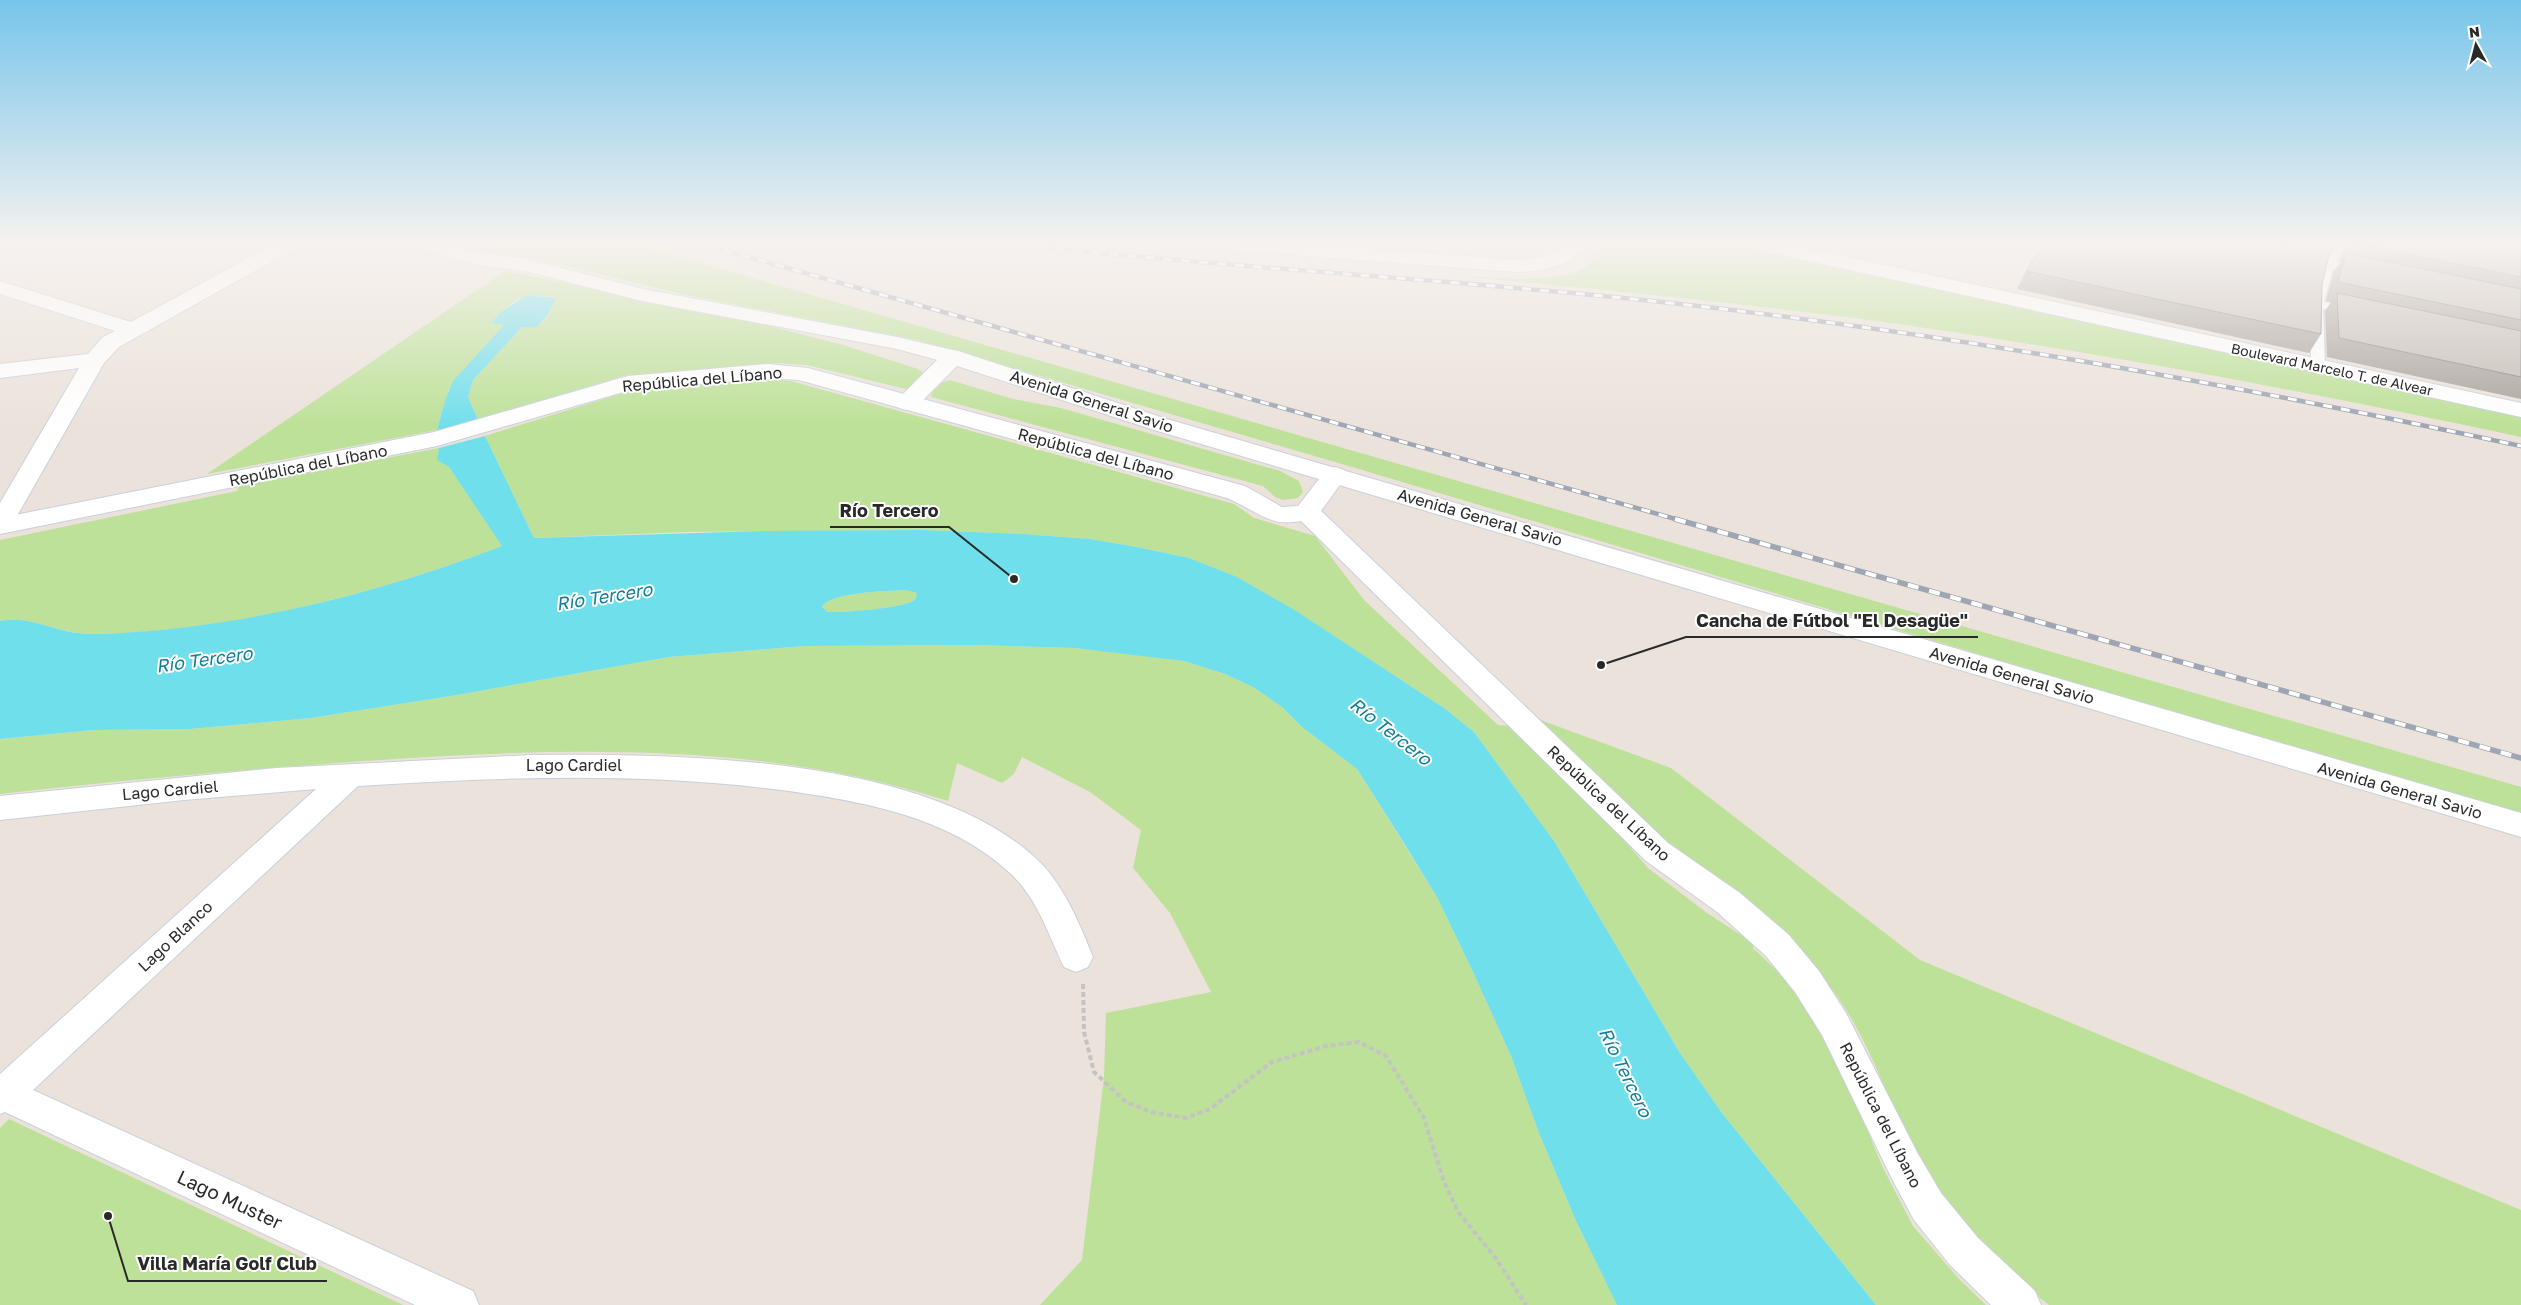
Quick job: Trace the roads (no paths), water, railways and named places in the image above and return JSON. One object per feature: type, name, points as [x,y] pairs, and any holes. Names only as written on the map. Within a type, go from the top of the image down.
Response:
[{"type":"street","points":[[59,306],[131,329]]},
{"type":"street","points":[[0,525],[95,360],[111,342],[174,306]]},
{"type":"street","name":"Avenida General Savio","points":[[701,306],[752,316],[851,343],[947,364],[1026,397],[1159,424],[2521,825]]},
{"type":"street","name":"Boulevard Marcelo T. de Alvear","points":[[2042,306],[2521,410]]},
{"type":"street","points":[[0,370],[95,360]]},
{"type":"street","points":[[907,403],[947,364]]},
{"type":"street","name":"República del Líbano","points":[[0,525],[437,439],[482,428],[628,383],[768,371],[800,373],[1236,492],[1250,497],[1267,512],[1286,516],[1307,512],[1657,852],[1724,898],[1759,927],[1792,962],[1848,1046],[1907,1172],[1934,1216],[1985,1275],[2021,1305]]},
{"type":"street","points":[[1307,512],[1335,475]]},
{"type":"street","name":"Lago Cardiel","points":[[0,808],[186,788],[351,775],[520,765],[638,766],[744,772],[840,787],[883,797],[958,823],[994,843],[1022,864],[1043,889],[1063,923],[1076,957]]},
{"type":"street","name":"Lago Blanco","points":[[1,1094],[351,775]]},
{"type":"street","name":"Lago Muster","points":[[1,1094],[459,1305]]},
{"type":"lane","points":[[2318,306],[2318,366]]},
{"type":"lane","points":[[2327,306],[2366,314]]},
{"type":"water","points":[[510,306],[553,306],[547,316],[536,328],[522,327],[473,380],[468,397],[478,420],[437,430],[453,381],[504,325],[491,323],[502,311]]},
{"type":"water","points":[[485,436],[534,538],[763,531],[921,530],[1090,539],[1189,558],[1235,576],[1293,609],[1444,708],[1474,732],[1554,841],[1680,1053],[1722,1113],[1876,1305],[1617,1305],[1576,1221],[1539,1133],[1511,1056],[1437,897],[1357,769],[1302,727],[1282,707],[1253,687],[1225,674],[1184,661],[1075,648],[974,645],[804,646],[669,657],[457,695],[311,718],[190,729],[94,730],[0,739],[0,621],[27,621],[83,634],[172,629],[220,622],[269,614],[363,592],[456,563],[502,546],[449,467],[437,460],[439,448]],"holes":[[[906,590],[917,593],[915,600],[886,608],[828,612],[822,607],[827,602],[847,595]]]},
{"type":"railway","points":[[921,306],[1679,520]]},
{"type":"railway","points":[[1692,306],[1942,339],[2136,370],[2329,406],[2521,446]]},
{"type":"railway","points":[[1675,519],[2521,758]]},
{"type":"place","name":"Río Tercero","points":[[1014,579]]},
{"type":"place","name":"Cancha de Fútbol \"El Desagüe\"","points":[[1601,665]]},
{"type":"place","name":"Villa María Golf Club","points":[[108,1216]]}]
